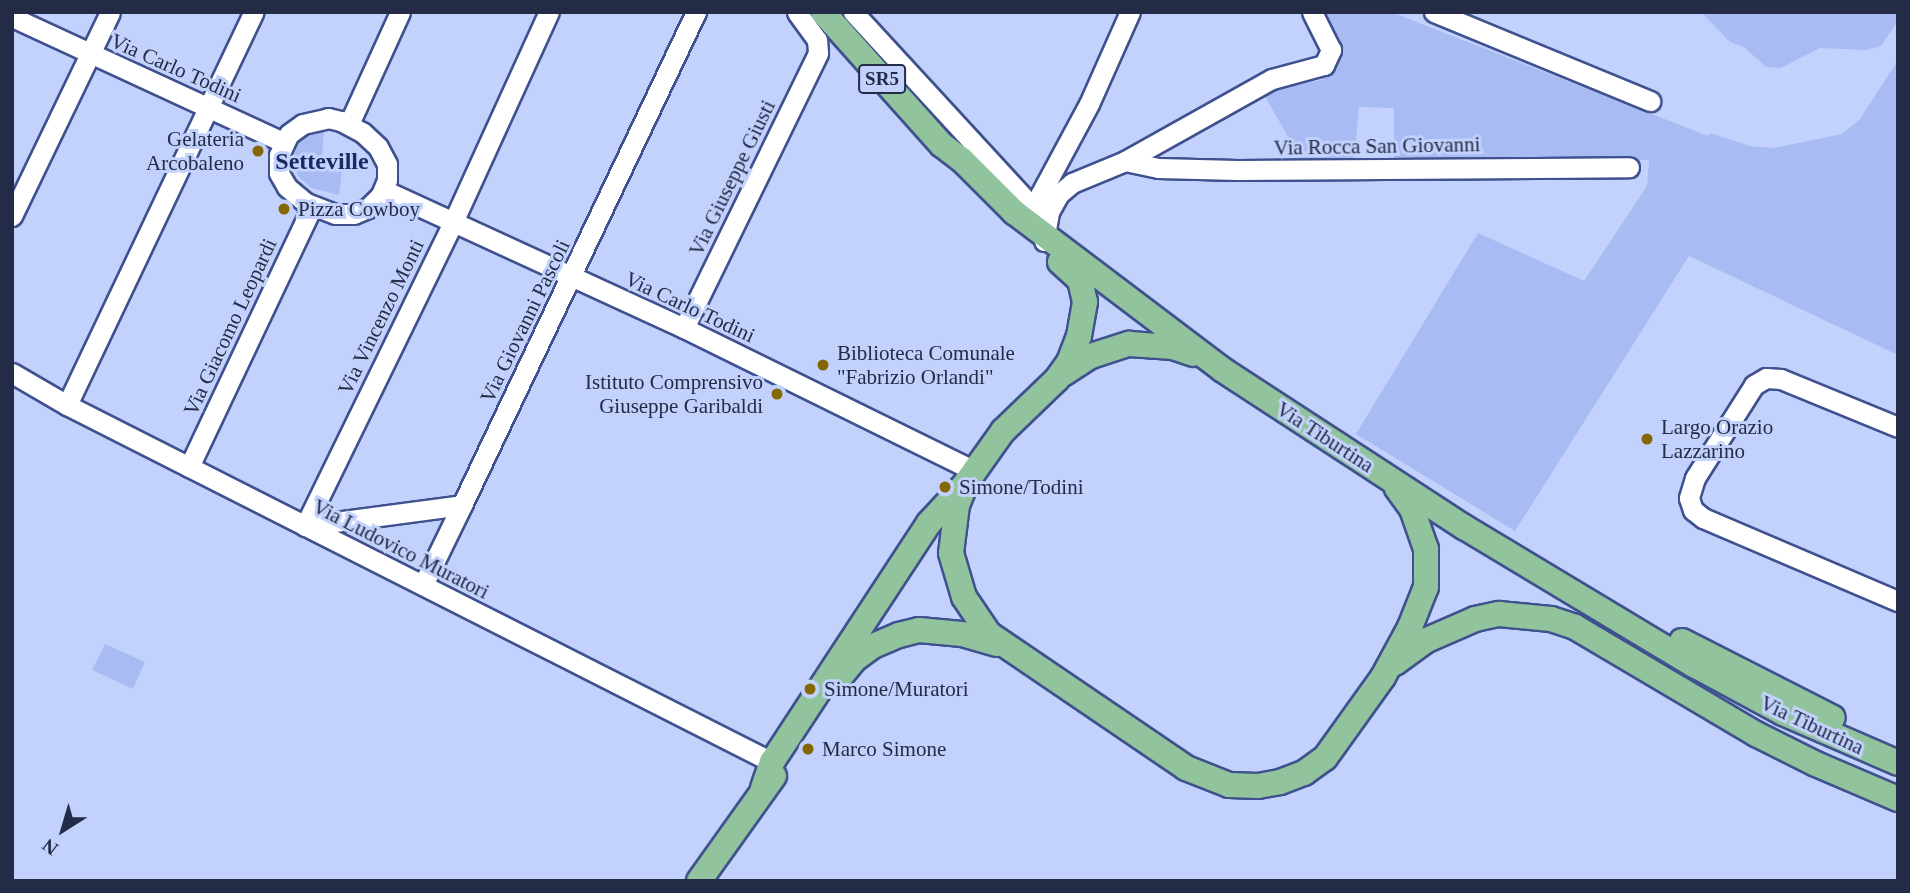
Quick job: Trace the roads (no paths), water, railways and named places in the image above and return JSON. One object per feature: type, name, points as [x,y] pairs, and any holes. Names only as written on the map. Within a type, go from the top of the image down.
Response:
[{"type":"main road","name":"Via Tiburtina","points":[[822,12],[942,145],[1039,227],[1223,370],[1387,477],[1603,611],[1756,700],[1898,764]]},
{"type":"main road","points":[[942,145],[956,167],[984,196],[1080,280],[1085,302],[1084,318],[1074,351],[1056,379]]},
{"type":"main road","points":[[763,788],[772,762],[929,523],[970,477],[1003,431],[1056,379],[1091,356],[1129,344],[1173,347],[1223,370]]},
{"type":"main road","points":[[970,477],[957,505],[951,553],[955,575],[974,615],[989,634],[1007,649],[1186,768],[1229,785],[1258,786],[1280,782],[1304,773],[1325,758],[1383,677],[1420,605],[1428,568],[1426,549],[1417,519],[1402,493],[1387,477]]},
{"type":"main road","points":[[1603,611],[1682,641],[1814,709],[1898,747]]},
{"type":"main road","name":"Via Tiburtina","points":[[1383,677],[1403,657],[1427,640],[1475,619],[1499,614],[1551,619],[1576,627],[1756,734],[1816,764],[1898,799]]},
{"type":"main road","points":[[699,881],[763,788],[781,768],[846,669],[881,642],[919,630],[938,630],[979,638],[1007,649]]},
{"type":"street","points":[[12,216],[110,12]]},
{"type":"street","points":[[67,405],[254,12]]},
{"type":"street","points":[[349,124],[400,12]]},
{"type":"street","name":"Via Vincenzo Monti","points":[[304,526],[454,220],[549,12]]},
{"type":"street","name":"Via Giovanni Pascoli","points":[[424,585],[696,12]]},
{"type":"street","name":"Via Giuseppe Giusti","points":[[684,328],[819,47],[797,12]]},
{"type":"street","points":[[853,12],[1039,227]]},
{"type":"street","points":[[1039,227],[1130,12]]},
{"type":"street","points":[[1039,227],[1064,188],[1125,161],[1264,83],[1324,65],[1331,50],[1312,12]]},
{"type":"street","points":[[1433,12],[1650,101]]},
{"type":"street","name":"Via Carlo Todini","points":[[12,17],[283,142]]},
{"type":"street","points":[[328,118],[349,124],[368,137],[381,152],[388,171],[384,190],[372,204],[354,214],[335,214],[312,207],[293,194],[282,180],[278,160],[283,142],[293,130],[309,121],[328,118]]},
{"type":"street","name":"Via Rocca San Giovanni","points":[[1125,161],[1158,168],[1237,170],[1629,167]]},
{"type":"street","name":"Via Carlo Todini","points":[[384,190],[684,328],[970,477]]},
{"type":"street","name":"Via Giacomo Leopardi","points":[[189,467],[312,207]]},
{"type":"street","name":"Via Ludovico Muratori","points":[[12,373],[67,405],[772,762]]},
{"type":"street","points":[[1898,427],[1782,379],[1766,378],[1754,385],[1695,478],[1689,498],[1693,510],[1703,518],[1898,601]]},
{"type":"street","points":[[304,526],[462,505]]},
{"type":"place","name":"Gelateria Arcobaleno","points":[[258,151]]},
{"type":"place","name":"Pizza Cowboy","points":[[284,209]]},
{"type":"place","name":"Biblioteca Comunale \"Fabrizio Orlandi\"","points":[[823,365]]},
{"type":"place","name":"Istituto Comprensivo Giuseppe Garibaldi","points":[[777,394]]},
{"type":"place","name":"Largo Orazio Lazzarino","points":[[1647,439]]},
{"type":"place","name":"Simone/Todini","points":[[945,487]]},
{"type":"place","name":"Simone/Muratori","points":[[810,689]]},
{"type":"place","name":"Marco Simone","points":[[808,749]]},
{"type":"district","name":"Setteville","points":[[322,162]]}]
